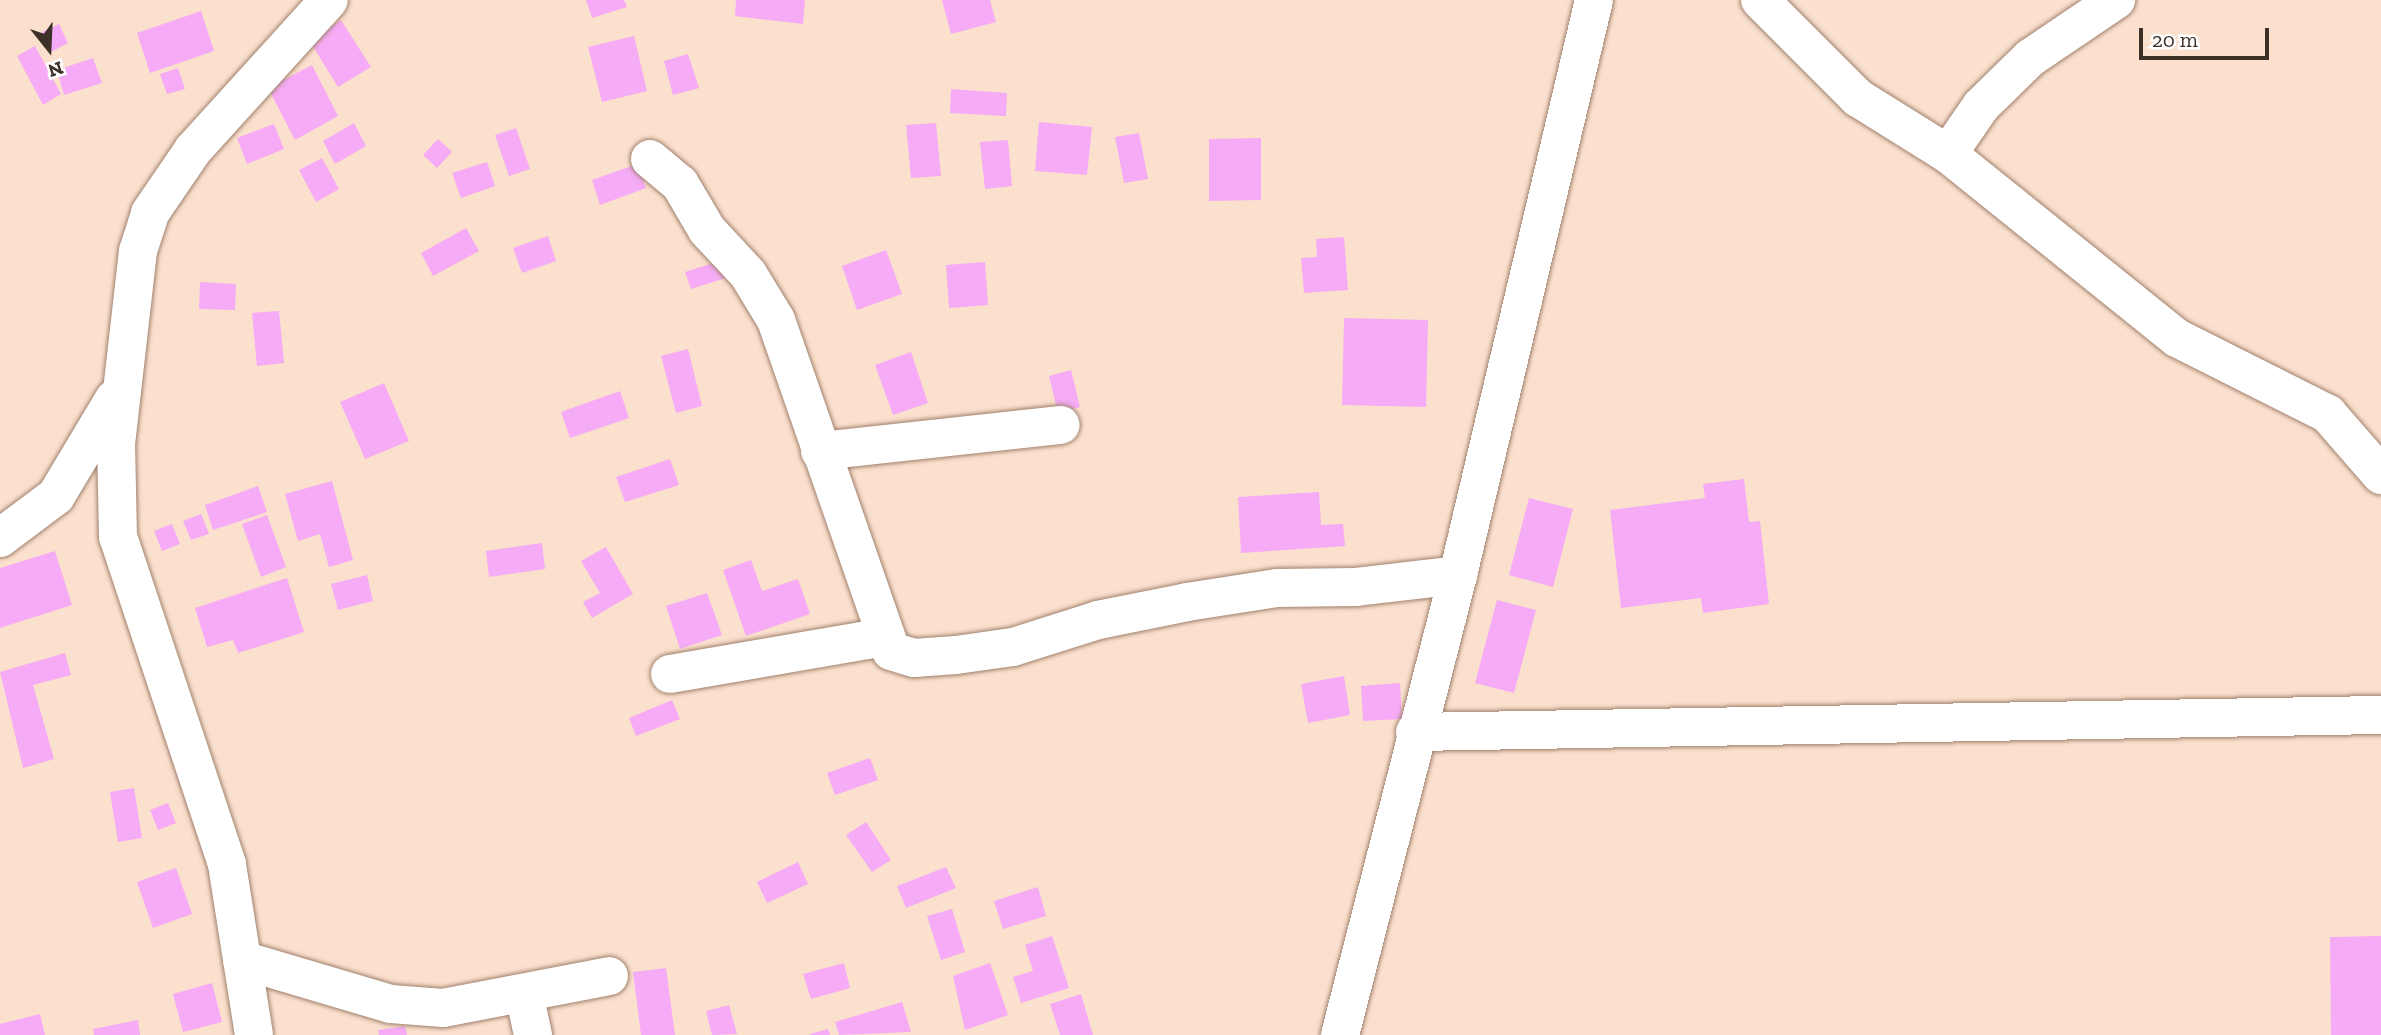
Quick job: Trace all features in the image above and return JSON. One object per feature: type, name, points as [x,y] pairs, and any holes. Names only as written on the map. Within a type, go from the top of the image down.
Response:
[{"type":"street","points":[[254,1035],[227,864],[117,537],[115,470],[138,251],[150,213],[193,150],[329,0]]},
{"type":"street","points":[[1339,1035],[1415,732],[1458,575],[1594,0]]},
{"type":"street","points":[[1760,0],[1858,98],[1948,154],[2177,338],[2328,414],[2381,475]]},
{"type":"street","points":[[1948,154],[1981,106],[2030,58],[2116,0]]},
{"type":"street","points":[[650,159],[680,184],[707,230],[765,298],[891,651],[914,658],[1013,648],[1098,620],[1200,600],[1277,588],[1356,587],[1458,575]]},
{"type":"street","points":[[0,538],[56,496],[124,382]]},
{"type":"street","points":[[820,451],[1061,425]]},
{"type":"street","points":[[670,674],[885,637]]},
{"type":"street","points":[[1415,732],[2381,715]]},
{"type":"street","points":[[242,960],[391,1004],[443,1009],[608,976]]},
{"type":"street","points":[[524,993],[533,1035]]},
{"type":"building","points":[[586,0],[624,0],[627,7],[592,18]]},
{"type":"building","points":[[736,0],[805,0],[803,24],[735,16]]},
{"type":"building","points":[[942,0],[990,0],[996,22],[951,34]]},
{"type":"building","points":[[201,11],[214,51],[150,73],[137,33]]},
{"type":"building","points":[[341,20],[371,67],[338,87],[309,40]]},
{"type":"building","points":[[59,24],[68,43],[51,52],[42,32]]},
{"type":"building","points":[[634,36],[647,91],[602,102],[588,47]]},
{"type":"building","points":[[35,46],[61,94],[43,105],[17,56]]},
{"type":"building","points":[[688,54],[699,88],[673,95],[664,61]]},
{"type":"building","points":[[93,58],[102,83],[64,95],[57,70]]},
{"type":"building","points":[[312,65],[338,116],[295,140],[268,88]]},
{"type":"building","points":[[178,68],[185,89],[167,94],[160,74]]},
{"type":"building","points":[[951,89],[1007,93],[1006,116],[950,113]]},
{"type":"building","points":[[1039,122],[1092,127],[1087,175],[1035,171]]},
{"type":"building","points":[[354,123],[366,146],[335,164],[323,141]]},
{"type":"building","points":[[936,123],[941,176],[911,178],[906,125]]},
{"type":"building","points":[[274,124],[284,149],[247,164],[237,138]]},
{"type":"building","points":[[516,128],[530,169],[509,176],[495,135]]},
{"type":"building","points":[[1139,133],[1148,179],[1124,183],[1115,137]]},
{"type":"building","points":[[1261,138],[1261,200],[1209,201],[1209,139]]},
{"type":"building","points":[[438,139],[452,152],[437,168],[423,155]]},
{"type":"building","points":[[1008,140],[1012,186],[985,189],[980,142]]},
{"type":"building","points":[[322,158],[339,189],[316,202],[299,170]]},
{"type":"building","points":[[487,162],[495,186],[461,198],[452,173]]},
{"type":"building","points":[[637,164],[646,188],[600,205],[592,180]]},
{"type":"building","points":[[466,228],[479,251],[433,276],[421,253]]},
{"type":"building","points":[[548,236],[556,261],[522,273],[513,248]]},
{"type":"building","points":[[1344,237],[1348,290],[1304,293],[1301,258],[1317,257],[1316,239]]},
{"type":"building","points":[[886,250],[902,294],[857,310],[842,266]]},
{"type":"building","points":[[726,259],[732,276],[691,289],[685,272]]},
{"type":"building","points":[[985,262],[988,305],[949,308],[946,265]]},
{"type":"building","points":[[200,282],[236,284],[235,310],[199,309]]},
{"type":"building","points":[[279,311],[284,363],[257,366],[252,313]]},
{"type":"building","points":[[1344,318],[1428,320],[1426,407],[1342,405]]},
{"type":"building","points":[[688,349],[702,406],[676,413],[661,356]]},
{"type":"building","points":[[911,352],[928,403],[893,415],[875,365]]},
{"type":"building","points":[[1071,370],[1080,407],[1058,413],[1049,376]]},
{"type":"building","points":[[384,383],[409,441],[365,459],[340,402]]},
{"type":"building","points":[[620,391],[629,418],[570,438],[561,412]]},
{"type":"building","points":[[670,459],[679,485],[625,502],[616,477]]},
{"type":"building","points":[[1744,479],[1749,522],[1760,521],[1769,604],[1703,613],[1701,598],[1621,608],[1610,510],[1705,498],[1703,484]]},
{"type":"building","points":[[332,481],[353,560],[329,567],[320,534],[298,541],[285,494]]},
{"type":"building","points":[[258,486],[267,512],[213,530],[205,505]]},
{"type":"building","points":[[1319,492],[1321,525],[1343,524],[1345,546],[1241,553],[1238,497]]},
{"type":"building","points":[[1529,498],[1573,509],[1553,587],[1509,575]]},
{"type":"building","points":[[201,514],[209,534],[191,540],[183,521]]},
{"type":"building","points":[[267,515],[286,567],[261,577],[242,524]]},
{"type":"building","points":[[172,524],[180,544],[162,551],[154,531]]},
{"type":"building","points":[[542,543],[545,569],[489,577],[486,551]]},
{"type":"building","points":[[606,547],[633,594],[592,618],[583,602],[600,593],[581,561]]},
{"type":"building","points":[[55,551],[72,605],[0,628],[0,568]]},
{"type":"building","points":[[751,560],[762,591],[798,579],[810,614],[746,636],[723,570]]},
{"type":"building","points":[[367,575],[373,601],[338,610],[331,584]]},
{"type":"building","points":[[287,578],[304,632],[238,653],[233,640],[207,647],[195,608]]},
{"type":"building","points":[[707,593],[722,635],[680,649],[666,606]]},
{"type":"building","points":[[1497,600],[1536,610],[1514,693],[1475,683]]},
{"type":"building","points":[[65,653],[71,675],[33,685],[54,759],[23,768],[0,672]]},
{"type":"building","points":[[1344,676],[1350,715],[1308,723],[1301,684]]},
{"type":"building","points":[[1400,683],[1402,719],[1363,721],[1361,686]]},
{"type":"building","points":[[672,700],[680,719],[636,736],[629,718]]},
{"type":"building","points":[[870,758],[878,780],[835,795],[827,773]]},
{"type":"building","points":[[134,788],[142,838],[118,842],[110,792]]},
{"type":"building","points":[[168,803],[176,823],[158,830],[150,810]]},
{"type":"building","points":[[866,822],[891,860],[872,872],[846,835]]},
{"type":"building","points":[[798,862],[808,884],[767,903],[757,882]]},
{"type":"building","points":[[946,867],[956,888],[906,908],[897,886]]},
{"type":"building","points":[[176,868],[192,914],[153,928],[137,882]]},
{"type":"building","points":[[1038,887],[1046,916],[1003,929],[994,901]]},
{"type":"building","points":[[952,909],[965,952],[941,960],[927,916]]},
{"type":"building","points":[[1052,936],[1069,988],[1021,1003],[1013,977],[1033,971],[1025,945]]},
{"type":"building","points":[[2381,936],[2381,1035],[2331,1035],[2330,937]]},
{"type":"building","points":[[844,963],[850,988],[811,999],[803,974]]},
{"type":"building","points":[[990,963],[1008,1015],[965,1030],[953,976]]},
{"type":"building","points":[[666,968],[675,1035],[641,1035],[633,972]]},
{"type":"building","points":[[212,983],[222,1022],[183,1032],[173,994]]},
{"type":"building","points":[[1081,994],[1093,1035],[1060,1035],[1050,1004]]},
{"type":"building","points":[[902,1002],[911,1032],[839,1035],[835,1022]]},
{"type":"building","points":[[729,1005],[737,1034],[712,1035],[706,1011]]},
{"type":"building","points":[[40,1014],[45,1035],[0,1035],[0,1024]]},
{"type":"building","points":[[138,1020],[140,1035],[94,1035],[93,1029]]},
{"type":"building","points":[[405,1026],[407,1035],[379,1035],[378,1030]]},
{"type":"building","points":[[828,1029],[830,1035],[810,1034]]}]
